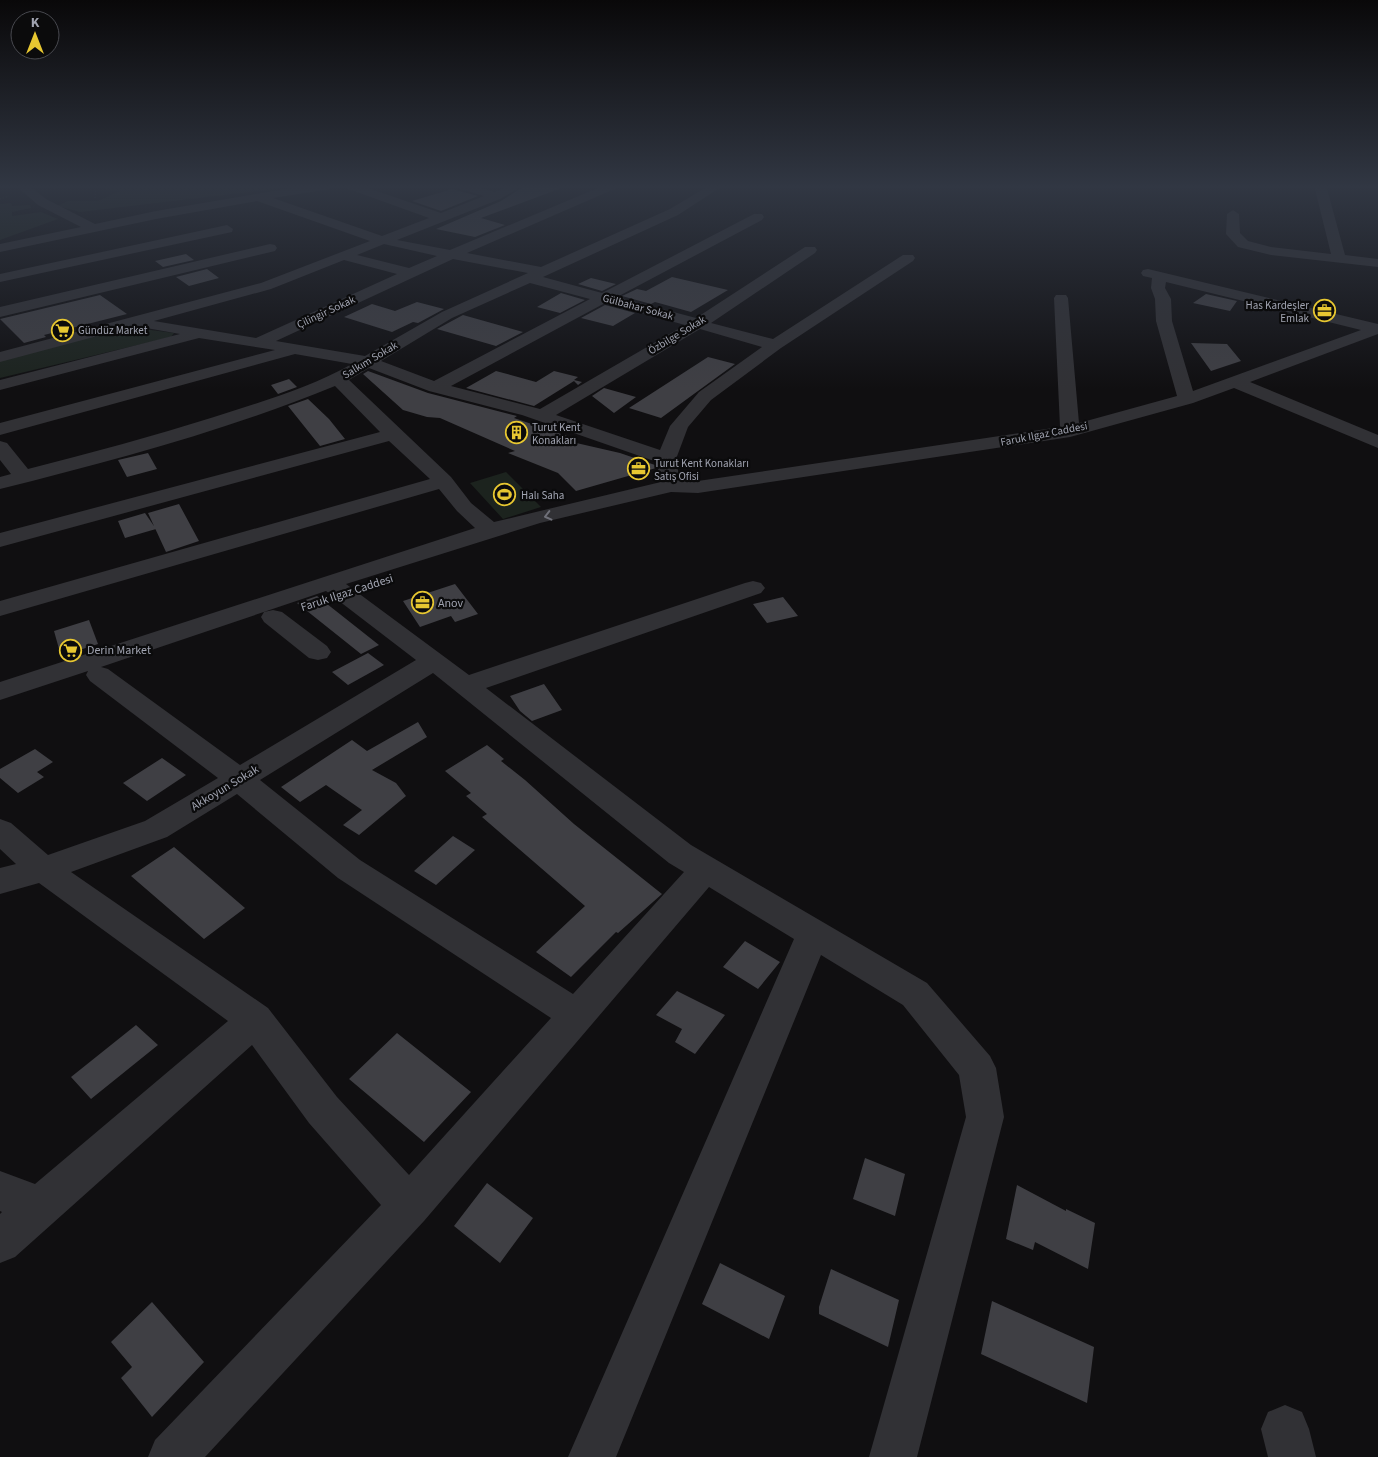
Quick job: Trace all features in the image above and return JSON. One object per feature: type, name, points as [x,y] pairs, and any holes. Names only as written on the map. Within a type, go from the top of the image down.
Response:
[{"type":"street","points":[[0,278],[123,253]]},
{"type":"street","points":[[0,312],[261,253]]},
{"type":"street","points":[[0,356],[266,286],[350,253]]},
{"type":"street","name":"Gülbahar Sokak","points":[[441,253],[513,264],[536,275],[604,298],[775,345]]},
{"type":"street","name":"Çilingir Sokak","points":[[258,343],[455,253]]},
{"type":"street","name":"Salkım Sokak","points":[[0,483],[161,440],[281,402],[338,379],[447,315],[584,253]]},
{"type":"street","points":[[435,386],[690,253]]},
{"type":"street","name":"Özbilge Sokak","points":[[541,416],[698,324],[805,253]]},
{"type":"street","points":[[1290,253],[1378,263]]},
{"type":"street","points":[[1338,253],[1339,258]]},
{"type":"street","points":[[343,256],[411,273]]},
{"type":"street","points":[[671,486],[666,459],[679,426],[705,396],[775,345],[908,258]]},
{"type":"street","points":[[295,260],[311,269]]},
{"type":"street","points":[[1187,399],[1164,321],[1162,299],[1154,275],[1378,329]]},
{"type":"street","points":[[1061,298],[1070,431]]},
{"type":"street","points":[[132,322],[366,361],[435,386],[541,416],[666,459]]},
{"type":"street","name":"Faruk Ilgaz Caddesi","points":[[0,691],[336,587],[698,487],[1070,431],[1187,399],[1378,329]]},
{"type":"street","points":[[0,385],[200,334]]},
{"type":"street","points":[[0,429],[298,350]]},
{"type":"street","points":[[338,379],[444,481],[464,507],[490,530]]},
{"type":"street","points":[[1233,381],[1378,442]]},
{"type":"street","points":[[0,540],[393,434]]},
{"type":"street","points":[[0,447],[24,477]]},
{"type":"street","points":[[0,608],[444,481]]},
{"type":"street","name":"Faruk Ilgaz Caddesi","points":[[0,708],[272,617],[336,587],[490,530],[671,486],[698,487]]},
{"type":"street","points":[[336,587],[434,661],[680,854],[915,994],[977,1068],[985,1117],[893,1457]]},
{"type":"street","points":[[465,686],[753,588]]},
{"type":"street","points":[[272,617],[318,652]]},
{"type":"street","name":"Akkoyun Sokak","points":[[0,881],[43,869],[156,829],[434,661]]},
{"type":"street","points":[[99,675],[239,779],[349,869],[576,1015]]},
{"type":"street","points":[[0,831],[43,869],[255,1020],[323,1110],[409,1206]]},
{"type":"street","points":[[172,1457],[409,1206],[705,869]]},
{"type":"street","points":[[592,1457],[813,934]]},
{"type":"street","points":[[0,1242],[255,1020]]},
{"type":"street","points":[[0,1191],[40,1207]]},
{"type":"shaded area","points":[[124,328],[174,333],[171,337],[0,378],[0,359]]},
{"type":"shaded area","name":"Halı Saha","points":[[506,472],[541,507],[503,519],[470,483]]},
{"type":"building","points":[[186,254],[194,260],[163,267],[155,261]]},
{"type":"building","points":[[207,269],[219,278],[189,286],[176,277]]},
{"type":"building","points":[[672,277],[728,290],[691,312],[655,302],[651,304],[622,296],[637,289],[646,291]]},
{"type":"building","points":[[591,278],[616,284],[602,291],[578,284]]},
{"type":"building","points":[[561,293],[585,300],[560,313],[537,307]]},
{"type":"building","points":[[1206,294],[1237,301],[1230,311],[1193,303]]},
{"type":"building","points":[[100,295],[127,314],[44,335],[46,337],[24,343],[0,319]]},
{"type":"building","points":[[417,302],[444,309],[418,323],[413,322],[392,332],[344,317],[372,304],[395,311]]},
{"type":"building","points":[[605,305],[635,313],[613,326],[581,318]]},
{"type":"building","points":[[463,315],[523,332],[496,346],[437,329]]},
{"type":"building","points":[[1191,343],[1227,344],[1241,361],[1211,371]]},
{"type":"building","points":[[708,357],[735,364],[661,418],[629,408]]},
{"type":"building","name":"Turut Kent Konakları","points":[[368,371],[428,393],[517,416],[514,418],[576,439],[572,442],[620,453],[655,465],[656,468],[576,491],[558,473],[508,453],[515,451],[440,418],[427,417],[403,410],[363,374]]},
{"type":"building","points":[[496,371],[536,382],[554,371],[578,377],[574,380],[582,382],[578,385],[574,381],[534,406],[466,388]]},
{"type":"building","points":[[289,379],[297,387],[278,394],[271,385]]},
{"type":"building","points":[[604,388],[636,397],[614,413],[592,396]]},
{"type":"building","points":[[308,399],[329,419],[345,439],[320,446],[288,406]]},
{"type":"building","points":[[148,453],[157,469],[127,477],[118,460]]},
{"type":"building","points":[[179,504],[199,541],[166,552],[148,513]]},
{"type":"building","points":[[145,513],[156,529],[125,538],[118,521]]},
{"type":"building","points":[[455,584],[478,614],[455,622],[451,616],[420,627],[403,601]]},
{"type":"building","points":[[317,596],[379,645],[361,654],[297,603]]},
{"type":"building","points":[[783,597],[798,616],[767,623],[753,604]]},
{"type":"building","points":[[89,620],[98,644],[61,656],[54,631]]},
{"type":"building","points":[[368,653],[384,665],[348,685],[332,672]]},
{"type":"building","points":[[544,684],[562,710],[532,721],[520,711],[510,696]]},
{"type":"building","points":[[418,722],[427,737],[372,770],[396,783],[406,796],[359,835],[343,825],[362,810],[326,785],[300,802],[281,787],[352,740],[367,751]]},
{"type":"building","points":[[487,745],[504,759],[501,761],[574,824],[662,894],[618,933],[616,932],[571,977],[536,952],[585,906],[482,817],[487,814],[466,796],[471,793],[445,771]]},
{"type":"building","points":[[35,749],[53,762],[37,772],[44,777],[18,793],[0,778],[0,769]]},
{"type":"building","points":[[162,758],[186,775],[147,801],[123,783]]},
{"type":"building","points":[[453,836],[475,850],[436,885],[414,871]]},
{"type":"building","points":[[174,847],[245,908],[204,939],[131,876]]},
{"type":"building","points":[[745,941],[780,962],[758,989],[723,967]]},
{"type":"building","points":[[677,991],[725,1015],[695,1054],[675,1042],[682,1029],[656,1015]]},
{"type":"building","points":[[136,1025],[158,1045],[91,1099],[71,1077]]},
{"type":"building","points":[[397,1033],[471,1092],[424,1142],[349,1079]]},
{"type":"building","points":[[865,1158],[905,1174],[895,1216],[853,1199]]},
{"type":"building","points":[[487,1183],[533,1218],[500,1263],[454,1226]]},
{"type":"building","points":[[1017,1185],[1066,1211],[1066,1209],[1095,1223],[1088,1269],[1035,1242],[1033,1250],[1006,1239]]},
{"type":"building","points":[[720,1263],[785,1296],[769,1339],[702,1304]]},
{"type":"building","points":[[831,1269],[899,1300],[888,1347],[819,1314],[819,1307]]},
{"type":"building","points":[[992,1301],[1094,1347],[1087,1403],[981,1354]]},
{"type":"building","points":[[152,1302],[204,1362],[152,1417],[121,1378],[132,1367],[111,1342]]},
{"type":"place","name":"Has Kardeşler Emlak","points":[[1325,311]]},
{"type":"place","name":"Gündüz Market","points":[[62,330]]},
{"type":"place","name":"Turut Kent Konakları","points":[[516,433]]},
{"type":"place","name":"Turut Kent Konakları Satış Ofisi","points":[[638,469]]},
{"type":"place","name":"Halı Saha","points":[[505,495]]},
{"type":"place","name":"Anov","points":[[422,603]]},
{"type":"place","name":"Derin Market","points":[[71,650]]}]
